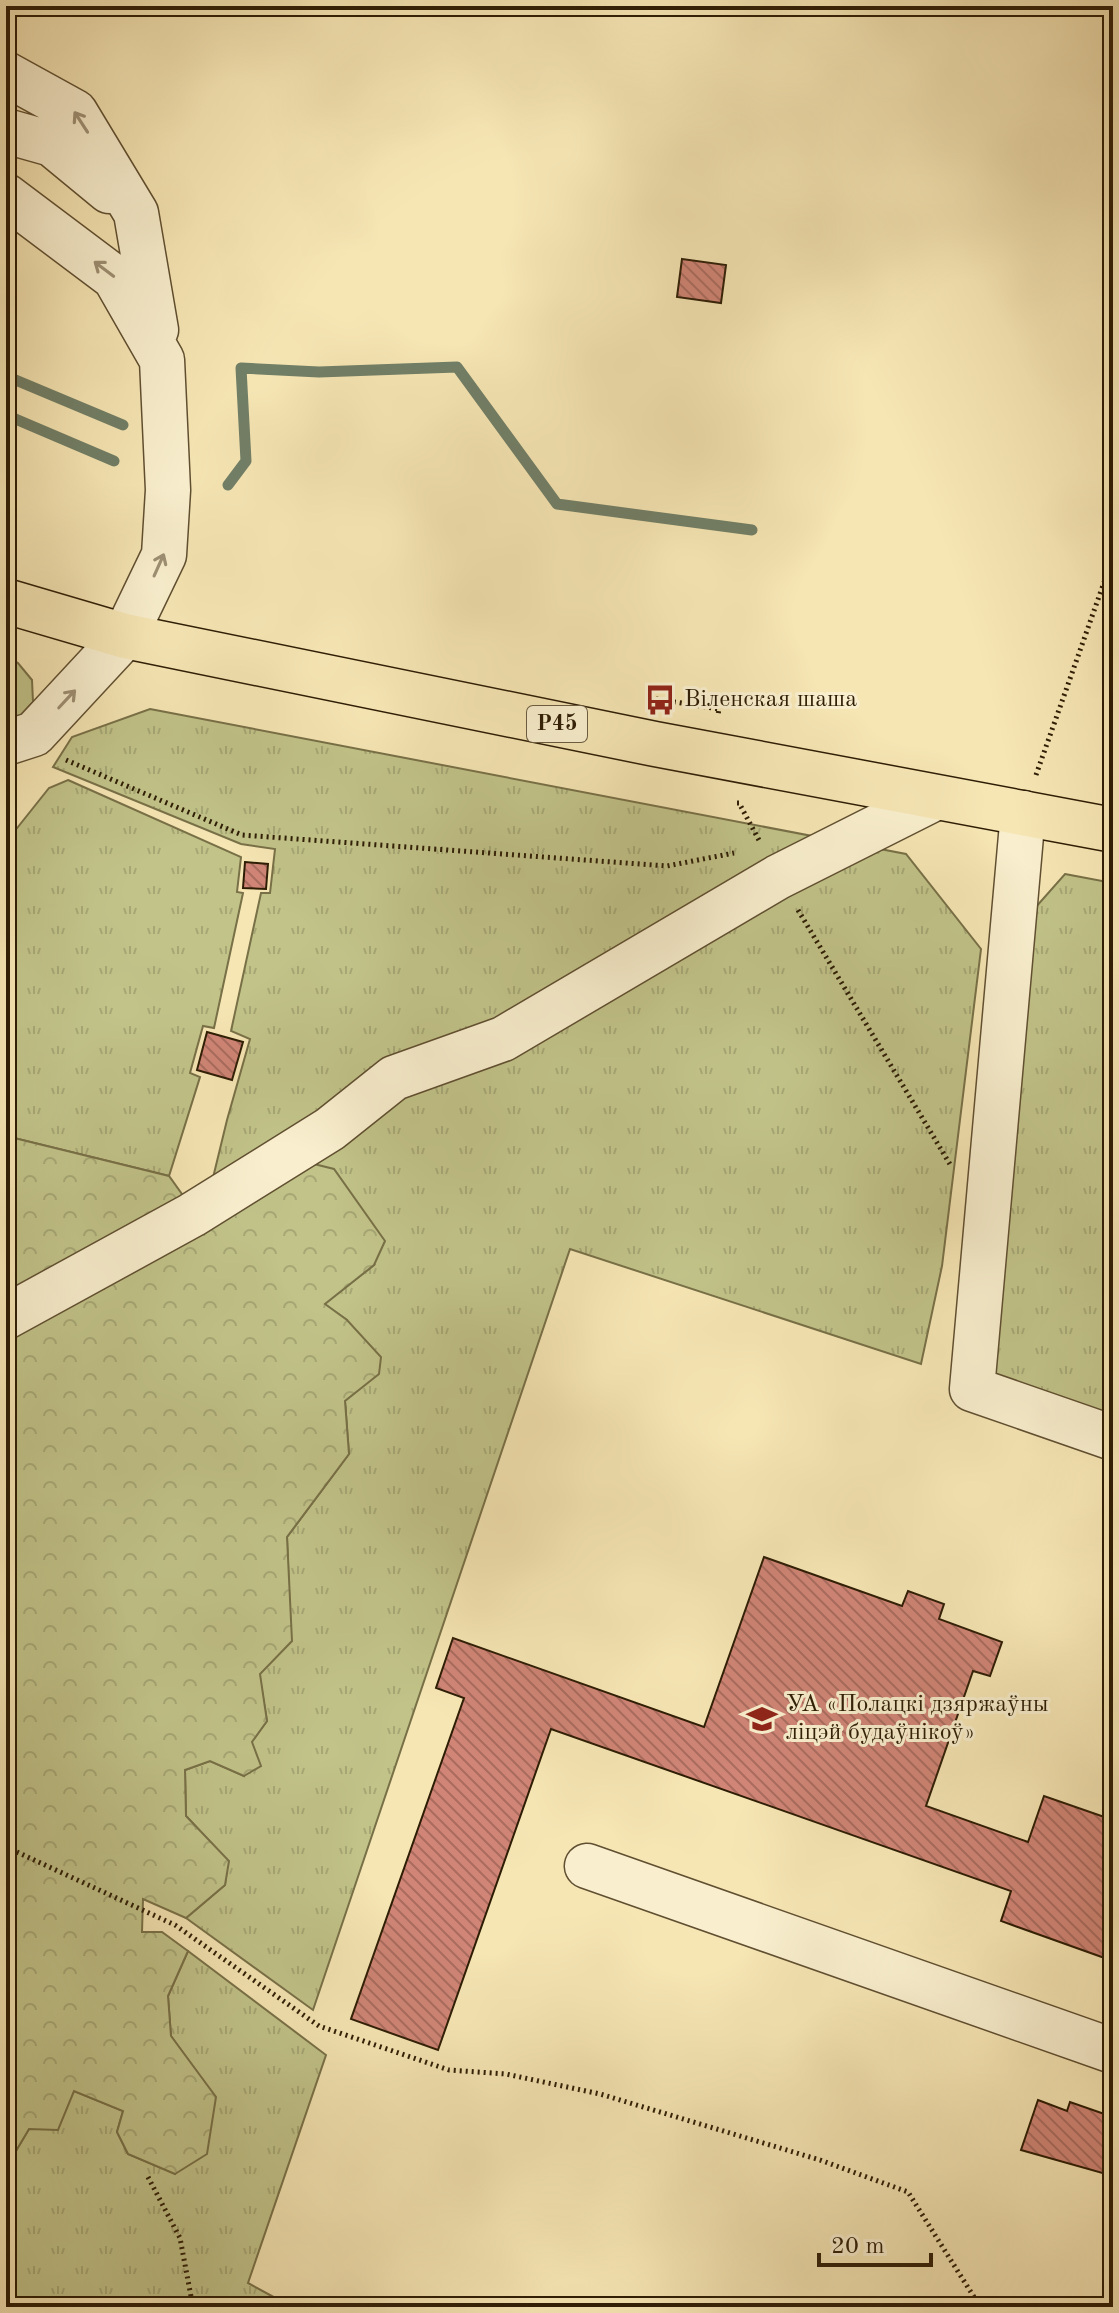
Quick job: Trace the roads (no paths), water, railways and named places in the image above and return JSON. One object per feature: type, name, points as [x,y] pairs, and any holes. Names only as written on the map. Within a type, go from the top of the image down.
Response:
[{"type":"main road","name":"Р45","points":[[6,601],[125,636],[655,744],[1113,830]]},
{"type":"lane","points":[[6,74],[75,112],[136,213],[162,360],[168,490],[164,555],[125,636],[20,739]]},
{"type":"lane","points":[[6,131],[52,144],[136,213]]},
{"type":"lane","points":[[6,196],[115,278],[162,360]]},
{"type":"lane","points":[[6,1317],[192,1215],[330,1129],[394,1078],[503,1039],[778,877],[935,798]]},
{"type":"lane","points":[[1023,813],[972,1389],[1113,1438]]},
{"type":"lane","points":[[587,1866],[1113,2051]]},
{"type":"waterway","points":[[228,485],[246,461],[241,368],[319,372],[457,367],[557,504],[752,530]]},
{"type":"waterway","points":[[6,376],[123,425]]},
{"type":"waterway","points":[[6,415],[114,461]]},
{"type":"place","name":"Віленская шаша","points":[[660,700]]},
{"type":"place","name":"УА «Полацкі дзяржаўны ліцэй будаўнікоў»","points":[[762,1719]]}]
